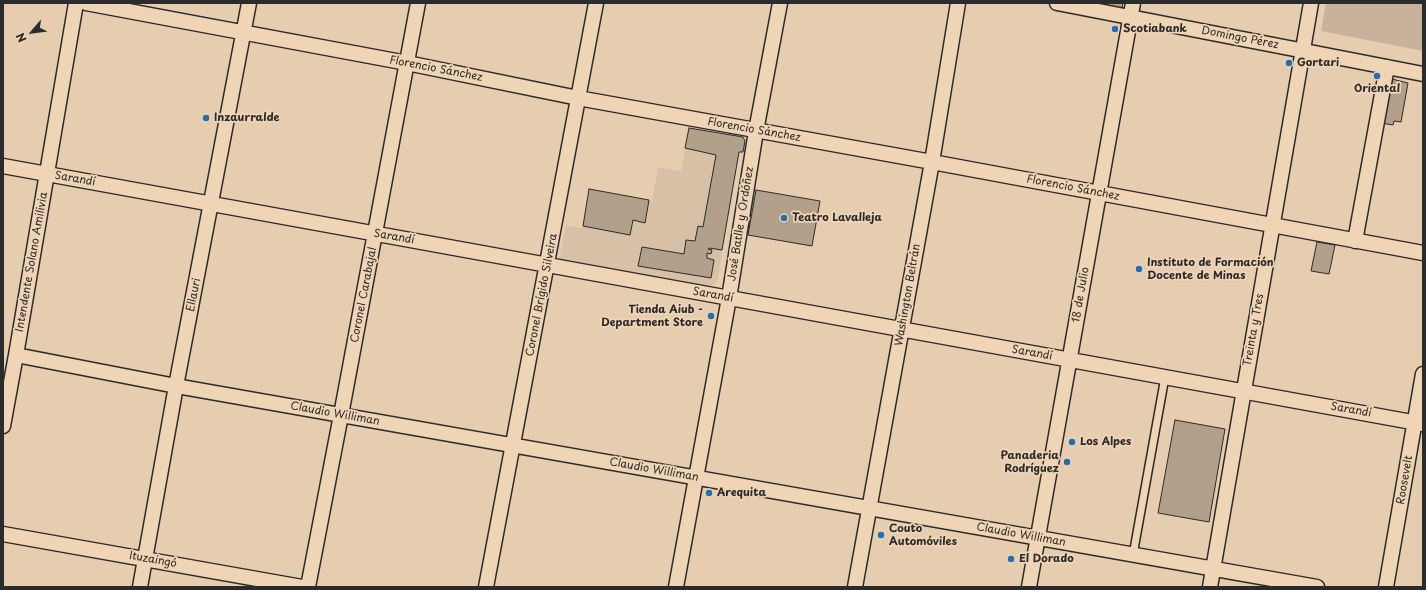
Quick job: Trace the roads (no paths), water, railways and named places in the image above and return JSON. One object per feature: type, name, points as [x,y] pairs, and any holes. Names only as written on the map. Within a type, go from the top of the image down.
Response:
[{"type":"street","name":"Intendente Solano Amilivia","points":[[3,426],[48,174],[76,3]]},
{"type":"street","name":"Florencio Sánchez","points":[[86,3],[407,63],[578,98],[1423,253]]},
{"type":"street","name":"Ellauri","points":[[140,587],[176,386],[249,3]]},
{"type":"street","name":"Coronel Carabajal","points":[[308,587],[376,233],[418,3]]},
{"type":"street","name":"Coronel Brígido Silveira","points":[[486,587],[596,3]]},
{"type":"street","name":"José Batlle y Ordóñez","points":[[676,587],[729,298],[756,131],[780,3]]},
{"type":"street","name":"Washington Beltrán","points":[[855,587],[932,162],[958,3]]},
{"type":"street","name":"Domingo Pérez","points":[[1057,3],[1423,74]]},
{"type":"street","name":"18 de Julio","points":[[1029,587],[1133,3]]},
{"type":"street","name":"Treinta y Tres","points":[[1210,587],[1311,3]]},
{"type":"street","points":[[1355,241],[1386,67]]},
{"type":"street","name":"Sarandí","points":[[3,166],[1419,423]]},
{"type":"street","name":"Claudio Williman","points":[[16,355],[176,386],[1317,587]]},
{"type":"street","name":"Roosevelt","points":[[1386,587],[1419,423],[1423,374]]},
{"type":"street","name":"Ituzaingó","points":[[3,534],[302,587]]},
{"type":"lane","points":[[1133,555],[1165,377]]},
{"type":"place","name":"Scotiabank","points":[[1115,29]]},
{"type":"place","name":"Gortari","points":[[1289,63]]},
{"type":"place","name":"Oriental","points":[[1377,76]]},
{"type":"place","name":"Inzaurralde","points":[[206,118]]},
{"type":"place","name":"Teatro Lavalleja","points":[[784,218]]},
{"type":"place","name":"Instituto de Formación Docente de Minas","points":[[1139,269]]},
{"type":"place","name":"Tienda Aiub - Department Store","points":[[711,316]]},
{"type":"place","name":"Los Alpes","points":[[1072,442]]},
{"type":"place","name":"Panaderia Rodríguez","points":[[1067,462]]},
{"type":"place","name":"Arequita","points":[[709,493]]},
{"type":"place","name":"Couto Automóviles","points":[[881,535]]},
{"type":"place","name":"El Dorado","points":[[1011,559]]}]
